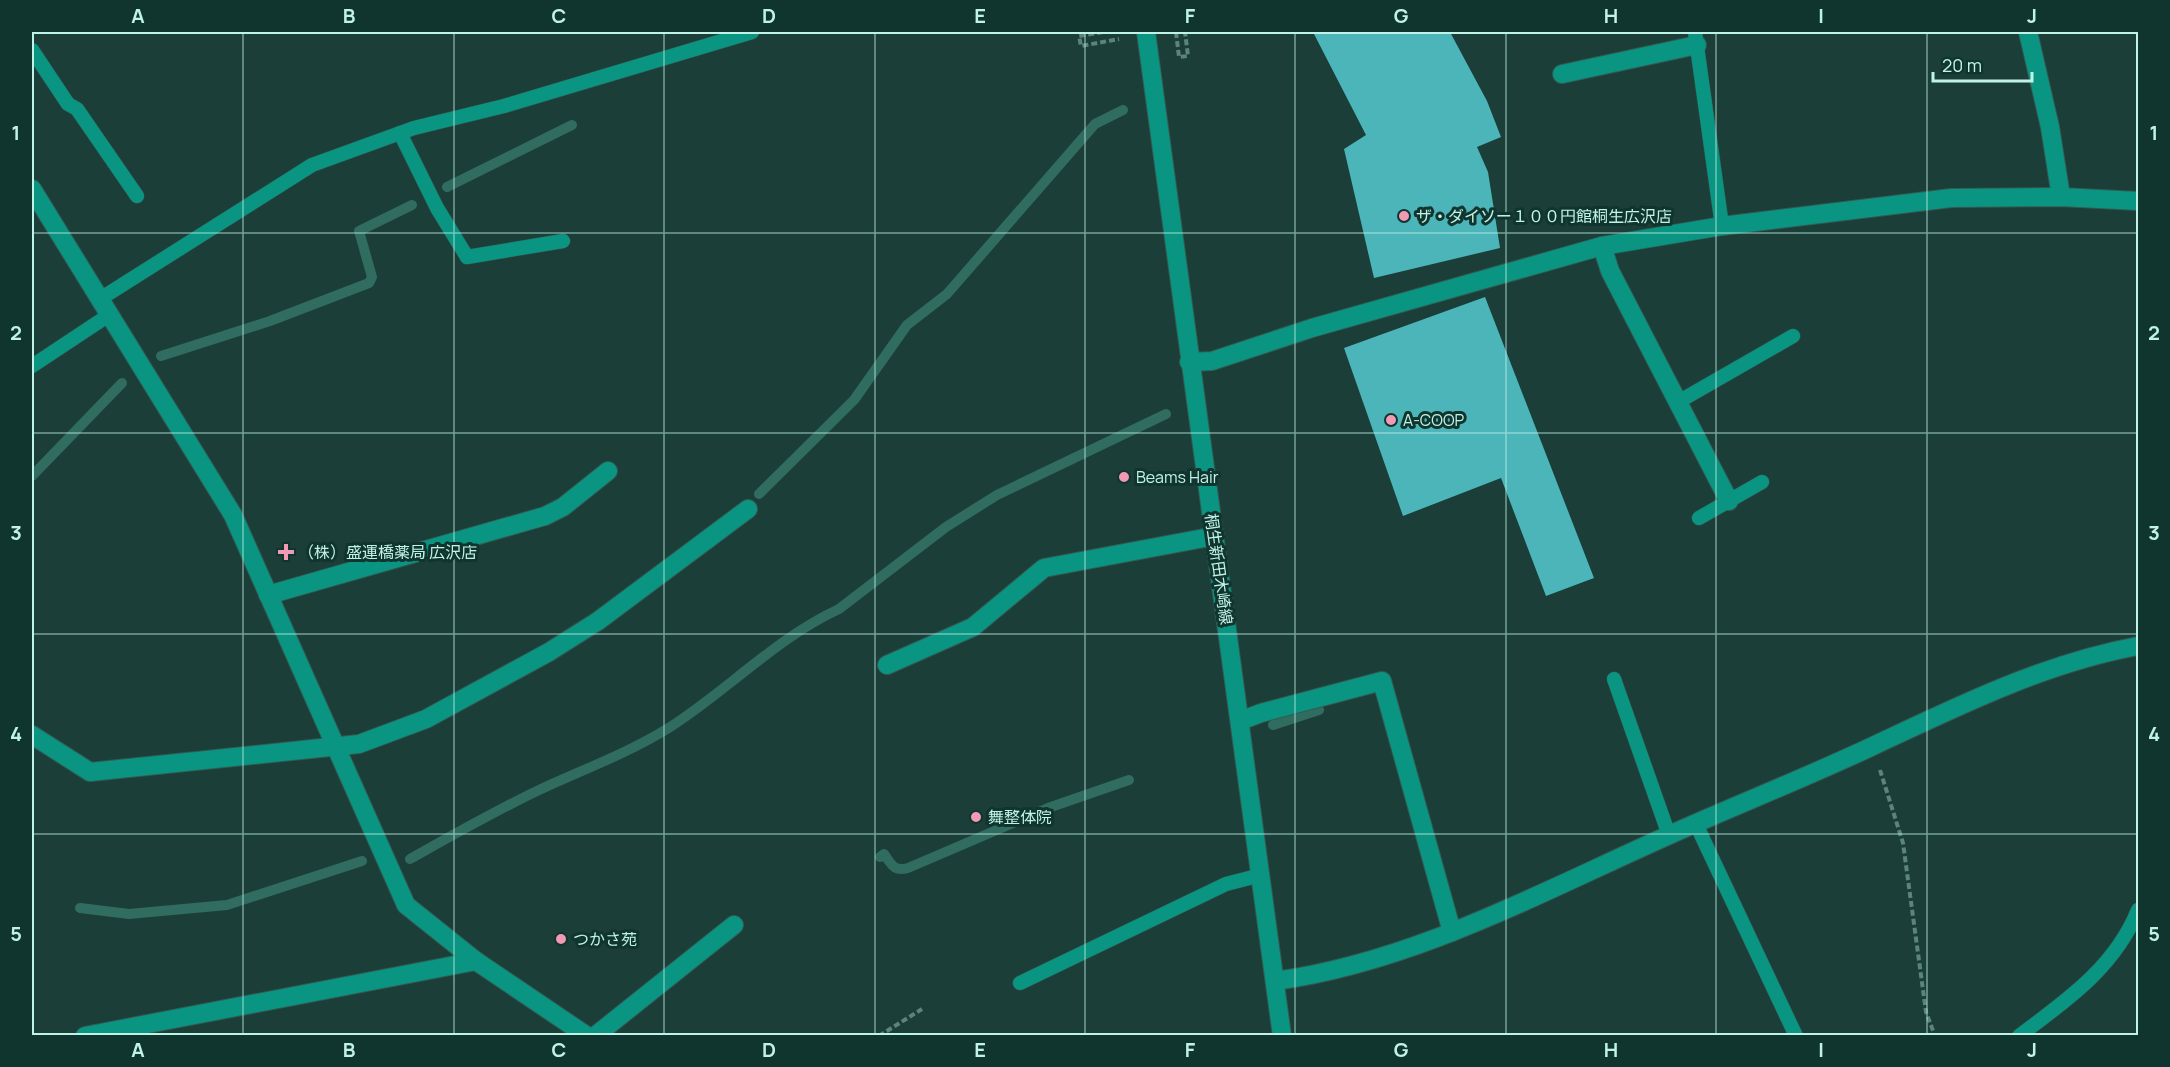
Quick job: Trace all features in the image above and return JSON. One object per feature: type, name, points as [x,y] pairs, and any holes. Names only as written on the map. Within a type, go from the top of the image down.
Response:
[{"type":"street","name":"桐生新田木崎線","points":[[1146,32],[1282,1035]]},
{"type":"street","points":[[2028,32],[2050,127],[2061,197]]},
{"type":"street","points":[[1562,74],[1696,38]]},
{"type":"street","points":[[32,189],[233,515],[406,905],[476,961],[587,1035]]},
{"type":"street","points":[[1189,362],[1212,361],[1312,328],[1602,246],[1722,226],[1952,198],[2061,197],[2139,201]]},
{"type":"street","points":[[1602,246],[1610,272],[1730,501]]},
{"type":"street","points":[[268,595],[545,516],[563,507],[608,471]]},
{"type":"street","points":[[32,735],[90,772],[359,744],[426,719],[549,652],[598,621],[748,509]]},
{"type":"street","points":[[887,665],[973,627],[1044,568],[1215,536]]},
{"type":"street","points":[[1275,981],[1297,978],[1374,957],[1452,932],[1544,894],[1669,835],[1872,747],[1934,716],[2040,673],[2139,646]]},
{"type":"street","points":[[1239,721],[1382,681],[1452,932]]},
{"type":"street","points":[[595,1035],[734,925]]},
{"type":"street","points":[[85,1035],[476,961]]},
{"type":"lane","points":[[32,366],[104,307],[312,165],[400,133],[504,106],[752,32]]},
{"type":"lane","points":[[1696,38],[1722,226]]},
{"type":"lane","points":[[32,50],[68,104],[77,109],[137,196]]},
{"type":"lane","points":[[400,133],[437,208],[467,257],[563,241]]},
{"type":"lane","points":[[1678,402],[1793,336]]},
{"type":"lane","points":[[1699,518],[1762,482]]},
{"type":"lane","points":[[1614,679],[1669,835]]},
{"type":"lane","points":[[1696,824],[1704,846],[1796,1035]]},
{"type":"lane","points":[[1020,983],[1226,884],[1261,875]]},
{"type":"lane","points":[[2019,1035],[2084,987],[2100,972],[2131,927],[2139,910]]},
{"type":"path","points":[[1103,32],[1079,36],[1081,46],[1119,39]]},
{"type":"path","points":[[1176,32],[1179,57],[1188,56],[1185,32]]},
{"type":"path","points":[[1872,747],[1903,843],[1926,1012],[1935,1035]]},
{"type":"path","points":[[879,1035],[922,1009]]},
{"type":"building","points":[[1319,32],[1450,32],[1487,101],[1501,137],[1477,147],[1488,172],[1500,248],[1374,278],[1344,149],[1366,135],[1314,34]]},
{"type":"building","points":[[1485,297],[1594,578],[1546,596],[1501,478],[1403,516],[1344,348]]},
{"type":"waterway","points":[[759,494],[854,400],[907,325],[947,294],[1095,124],[1123,110]]},
{"type":"waterway","points":[[447,187],[572,125]]},
{"type":"waterway","points":[[161,356],[270,321],[369,283],[372,277],[359,231],[412,205]]},
{"type":"waterway","points":[[32,476],[122,383]]},
{"type":"waterway","points":[[410,859],[523,798],[620,754],[667,729],[710,699],[772,650],[839,609],[946,527],[997,495],[1166,414]]},
{"type":"waterway","points":[[1273,725],[1319,710]]},
{"type":"waterway","points":[[880,857],[884,854],[896,868],[908,868],[1048,808],[1129,780]]},
{"type":"waterway","points":[[80,908],[129,914],[227,905],[362,861]]},
{"type":"place","name":"ザ・ダイソー１００円館桐生広沢店","points":[[1404,216]]},
{"type":"place","name":"A-COOP","points":[[1391,420]]},
{"type":"place","name":"Beams Hair","points":[[1124,477]]},
{"type":"place","name":"（株）盛運橋薬局 広沢店","points":[[286,552]]},
{"type":"place","name":"舞整体院","points":[[976,817]]},
{"type":"place","name":"つかさ苑","points":[[561,939]]}]
